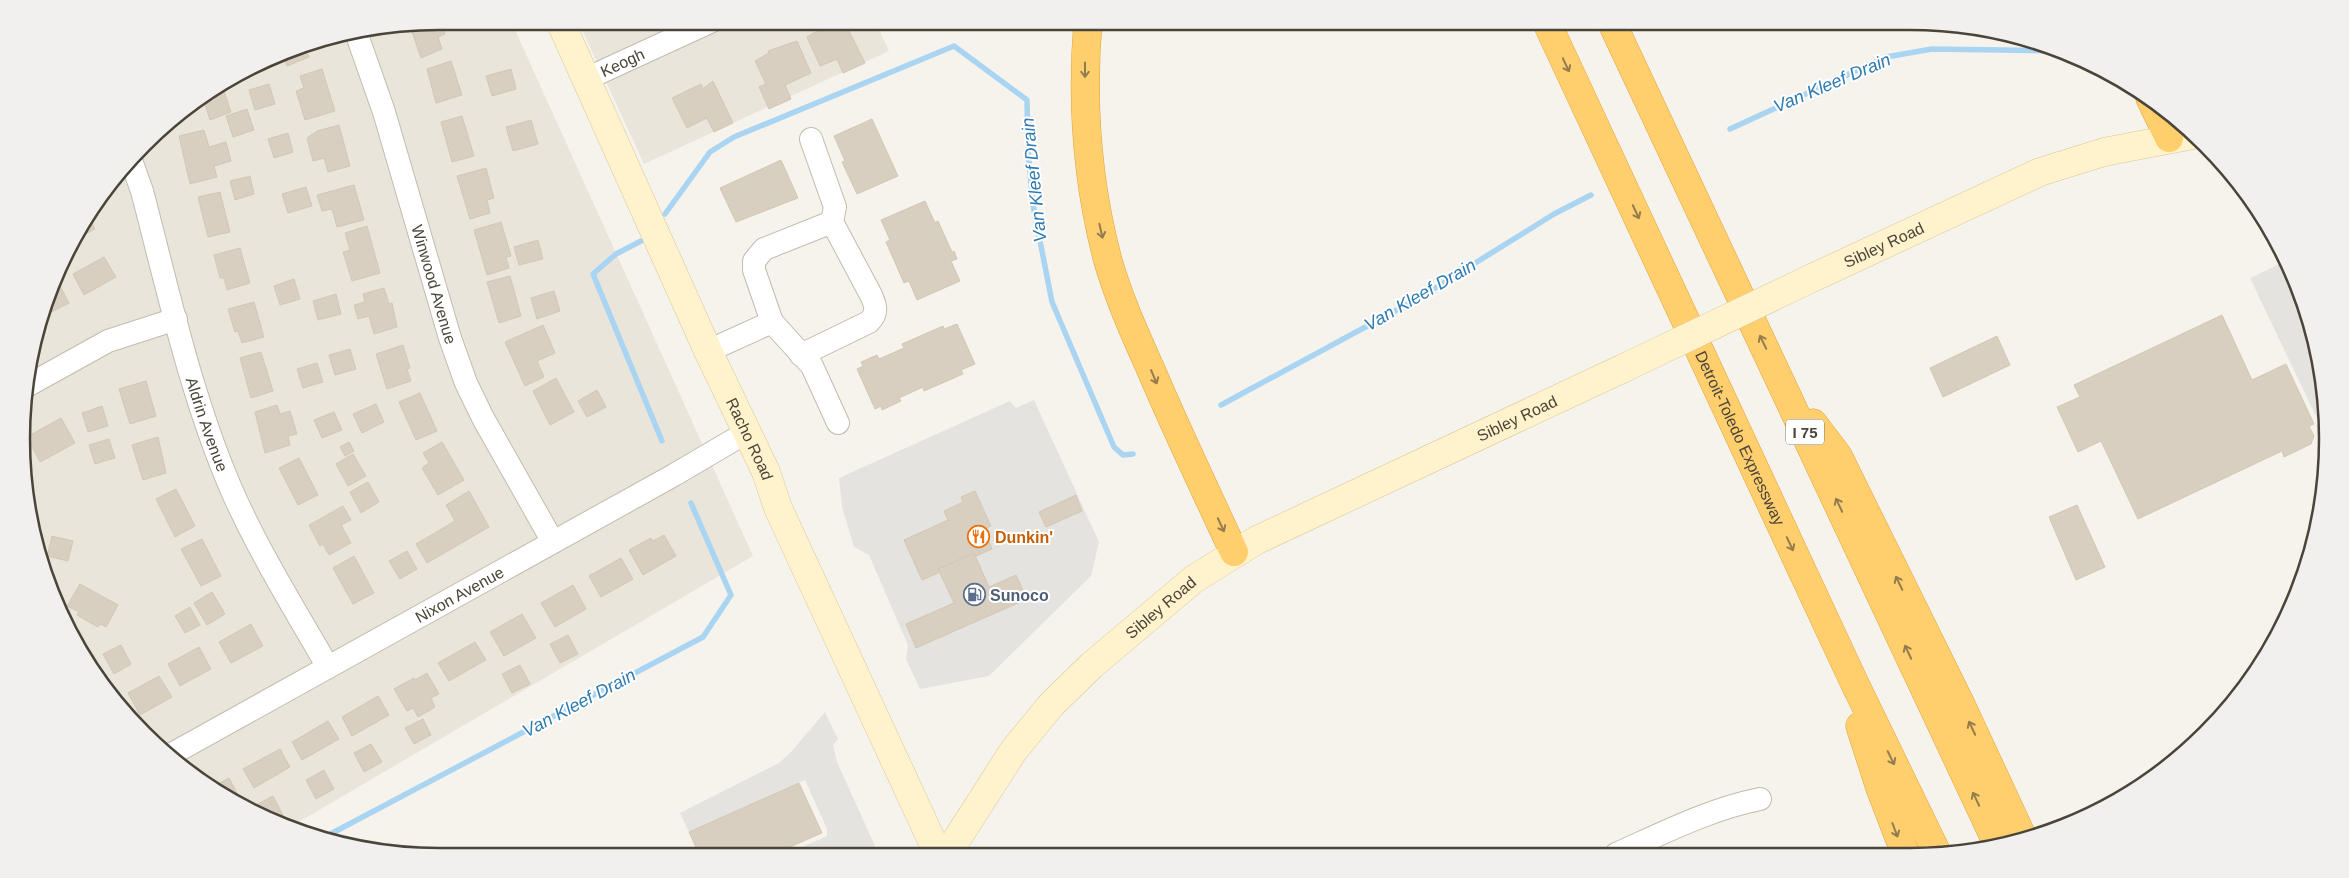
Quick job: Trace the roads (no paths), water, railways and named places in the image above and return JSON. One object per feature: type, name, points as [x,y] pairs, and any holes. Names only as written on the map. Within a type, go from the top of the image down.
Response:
[{"type":"highway","points":[[1087,30],[1085,64],[1085,123],[1088,158],[1093,194],[1109,263],[1124,308],[1178,433],[1234,552]]},
{"type":"highway","name":"Detroit-Toledo Expressway","points":[[1550,30],[1854,682],[1934,847]]},
{"type":"highway","name":"I 75","points":[[1615,30],[1673,157],[1779,377],[1995,839]]},
{"type":"highway","points":[[2172,125],[2181,136]]},
{"type":"highway","points":[[1779,377],[1838,456],[1962,707],[2020,833]]},
{"type":"highway","points":[[1854,682],[1860,724],[1880,788],[1903,848]]},
{"type":"main road","name":"Racho Road","points":[[564,30],[708,351],[766,472],[778,508],[935,848]]},
{"type":"main road","name":"Sibley Road","points":[[951,848],[1014,750],[1051,705],[1138,625],[1194,579],[1234,552],[2040,172],[2104,152],[2181,136]]},
{"type":"street","name":"Keogh","points":[[586,79],[692,30]]},
{"type":"street","name":"Winwood Avenue","points":[[358,38],[384,112],[450,338],[466,383],[483,418],[553,542]]},
{"type":"street","points":[[801,355],[869,322],[876,312],[876,306],[871,295],[832,222],[835,207],[811,139]]},
{"type":"street","name":"Aldrin Avenue","points":[[133,167],[142,190],[176,319],[208,429],[232,491],[257,542],[328,667]]},
{"type":"street","points":[[832,222],[764,249],[754,261],[754,270],[772,322],[812,366],[838,423]]},
{"type":"street","points":[[34,382],[108,341],[176,319]]},
{"type":"street","points":[[708,351],[772,322]]},
{"type":"street","name":"Nixon Avenue","points":[[175,752],[747,432]]},
{"type":"street","points":[[1629,848],[1690,820],[1760,799]]},
{"type":"waterway","name":"Van Kleef Drain","points":[[665,214],[710,152],[734,137],[954,46],[1027,100],[1028,150],[1033,205],[1052,302],[1114,447],[1123,455],[1133,454]]},
{"type":"waterway","name":"Van Kleef Drain","points":[[1730,129],[1886,57],[1932,49],[2037,51]]},
{"type":"waterway","name":"Van Kleef Drain","points":[[1221,405],[1419,298],[1554,214],[1591,195]]},
{"type":"waterway","name":"Van Kleef Drain","points":[[641,241],[616,254],[593,274],[662,441]]},
{"type":"waterway","name":"Van Kleef Drain","points":[[331,833],[703,637],[731,595],[691,503]]},
{"type":"place","name":"Dunkin'","points":[[979,537]]},
{"type":"place","name":"Sunoco","points":[[974,595]]}]
